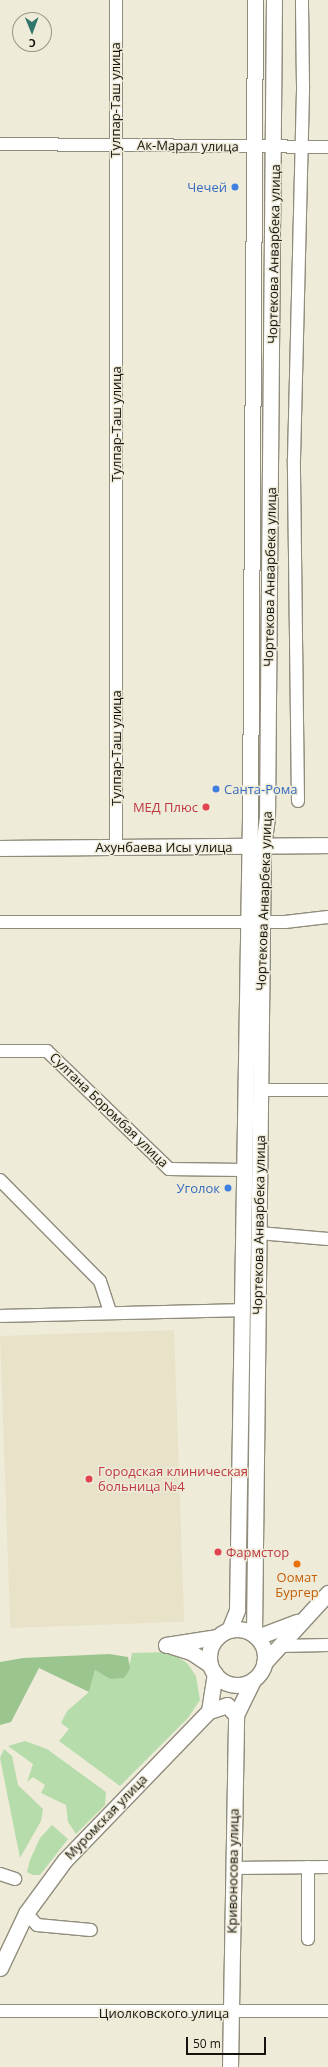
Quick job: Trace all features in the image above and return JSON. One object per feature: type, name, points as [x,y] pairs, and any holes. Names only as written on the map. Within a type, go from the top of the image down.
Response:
[{"type":"main road","name":"Чортекова Анварбека улица","points":[[223,1634],[237,1610],[246,847],[250,818],[256,147],[255,0]]},
{"type":"main road","name":"Чортекова Анварбека улица","points":[[255,1636],[263,846],[267,818],[275,146],[274,0]]},
{"type":"main road","name":"Ахунбаева Исы улица","points":[[0,848],[246,847],[328,845]]},
{"type":"main road","points":[[264,1663],[264,1651],[255,1636],[245,1630],[166,1644],[191,1652],[233,1684],[253,1680],[264,1663],[328,1593]]},
{"type":"main road","points":[[255,1636],[303,1619]]},
{"type":"main road","points":[[223,1634],[210,1650],[213,1669],[209,1711],[226,1705],[236,1715]]},
{"type":"main road","name":"Кривоносова улица","points":[[230,2067],[236,1715],[253,1680]]},
{"type":"main road","name":"Муромская улица","points":[[0,1968],[26,1912],[65,1860],[209,1711]]},
{"type":"street","name":"Тулпар-Таш улица","points":[[116,0],[116,848]]},
{"type":"street","points":[[298,801],[294,459],[299,147],[304,86],[302,0]]},
{"type":"street","name":"Ак-Марал улица","points":[[0,144],[328,147]]},
{"type":"street","points":[[0,922],[262,922],[328,918]]},
{"type":"street","name":"Султана Боромбая улица","points":[[0,1051],[47,1051],[169,1169],[242,1170]]},
{"type":"street","points":[[260,1090],[328,1090]]},
{"type":"street","points":[[0,1180],[100,1281],[110,1312]]},
{"type":"street","points":[[258,1233],[328,1239]]},
{"type":"street","points":[[0,1316],[110,1312],[241,1310]]},
{"type":"street","points":[[279,1646],[328,1645]]},
{"type":"street","points":[[308,1867],[308,1939]]},
{"type":"street","points":[[233,1868],[328,1867]]},
{"type":"street","points":[[0,1874],[15,1879]]},
{"type":"street","points":[[26,1912],[37,1925],[91,1930]]},
{"type":"street","name":"Циолковского улица","points":[[0,2011],[231,2013],[328,2011]]},
{"type":"shaded area","name":"Городская клиническая больница №4","points":[[174,1330],[184,1622],[10,1628],[0,1336]]},
{"type":"green space","points":[[169,1652],[187,1663],[196,1676],[200,1700],[188,1718],[120,1786],[59,1741],[69,1729],[61,1723],[67,1711],[89,1692],[95,1670],[110,1679],[130,1663],[132,1653]]},
{"type":"green space","points":[[109,1654],[128,1657],[130,1669],[124,1678],[110,1679],[95,1670],[89,1692],[39,1668],[11,1722],[0,1725],[0,1662],[23,1658]]},
{"type":"green space","points":[[25,1741],[47,1749],[106,1792],[105,1805],[76,1834],[68,1822],[66,1805],[41,1793],[45,1785],[33,1777],[27,1782],[33,1764],[8,1746]]},
{"type":"green space","points":[[4,1749],[12,1756],[18,1785],[43,1809],[41,1821],[20,1858],[0,1758]]},
{"type":"green space","points":[[52,1825],[68,1839],[40,1875],[33,1875],[27,1872],[30,1860],[40,1838]]},
{"type":"place","name":"Чечей","points":[[235,187]]},
{"type":"place","name":"Санта-Рома","points":[[216,789]]},
{"type":"place","name":"МЕД Плюс","points":[[206,807]]},
{"type":"place","name":"Уголок","points":[[228,1188]]},
{"type":"place","name":"Городская клиническая больница №4","points":[[89,1479]]},
{"type":"place","name":"Фармстор","points":[[218,1552]]},
{"type":"place","name":"Оомат Бургер","points":[[297,1564]]}]
